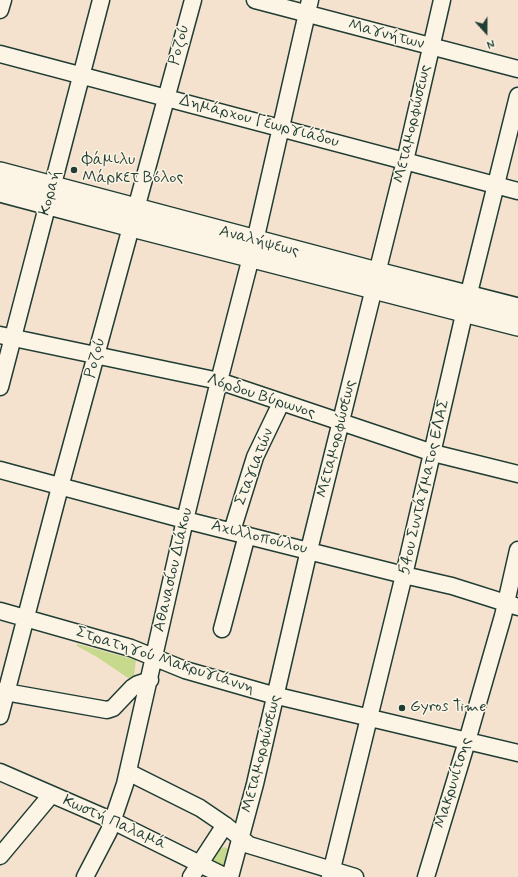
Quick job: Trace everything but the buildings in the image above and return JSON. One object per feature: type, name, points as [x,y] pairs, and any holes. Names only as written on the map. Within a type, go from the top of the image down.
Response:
[{"type":"main road","name":"Αναλήψεως","points":[[0,173],[50,195],[467,304],[518,325]]},
{"type":"main road","name":"Αναλήψεως","points":[[0,191],[50,195]]},
{"type":"main road","name":"Αναλήψεως","points":[[467,304],[518,309]]},
{"type":"street","points":[[0,10],[3,0]]},
{"type":"street","name":"Κοραή","points":[[0,387],[6,336],[50,195],[83,75],[101,0]]},
{"type":"street","name":"Ροζού","points":[[0,716],[4,691],[26,619],[60,487],[193,0]]},
{"type":"street","name":"Μαγνήτων","points":[[254,0],[309,7],[431,46],[518,68]]},
{"type":"street","name":"Μεταμορφώσεως","points":[[230,877],[255,784],[340,422],[405,161],[442,0]]},
{"type":"street","name":"Αθανασίου Διάκου","points":[[85,877],[113,821],[128,772],[185,520],[253,249],[309,7]]},
{"type":"street","name":"Δημάρχου Γεωργιάδου","points":[[0,54],[518,191]]},
{"type":"street","name":"54ου Συντάγματος ΕΛΑΣ","points":[[331,874],[404,576],[467,304],[518,96]]},
{"type":"street","name":"Λόρδου Βύρωνος","points":[[6,336],[219,381],[433,453],[518,474]]},
{"type":"street","name":"Σταγιατών","points":[[222,630],[239,533],[255,458],[281,403]]},
{"type":"street","name":"Αχιλλοπούλου","points":[[0,470],[185,520],[310,550],[404,576],[452,586],[512,605]]},
{"type":"street","name":"Μακρυνίτσης","points":[[426,877],[467,741],[512,605],[518,550]]},
{"type":"street","name":"Στρατηγού Μακρυγιάννη","points":[[0,611],[131,648],[185,670],[276,696],[518,753]]},
{"type":"street","points":[[4,691],[107,710],[113,708],[132,688],[138,684],[150,680]]},
{"type":"street","name":"Κωστή Παλαμά","points":[[0,772],[113,821],[226,877]]},
{"type":"street","points":[[128,772],[200,808],[252,846],[331,874],[355,877]]},
{"type":"street","points":[[0,856],[51,795]]},
{"type":"street","points":[[191,877],[225,825]]},
{"type":"green space","points":[[77,644],[136,660],[134,676],[130,679],[128,678],[97,657],[77,646]]},
{"type":"green space","points":[[224,847],[229,851],[224,866],[222,867],[210,859],[214,852]]},
{"type":"place","name":"Φάμιλυ Μάρκετ Βόλος","points":[[74,170]]},
{"type":"place","name":"Gyros Time","points":[[402,708]]}]
